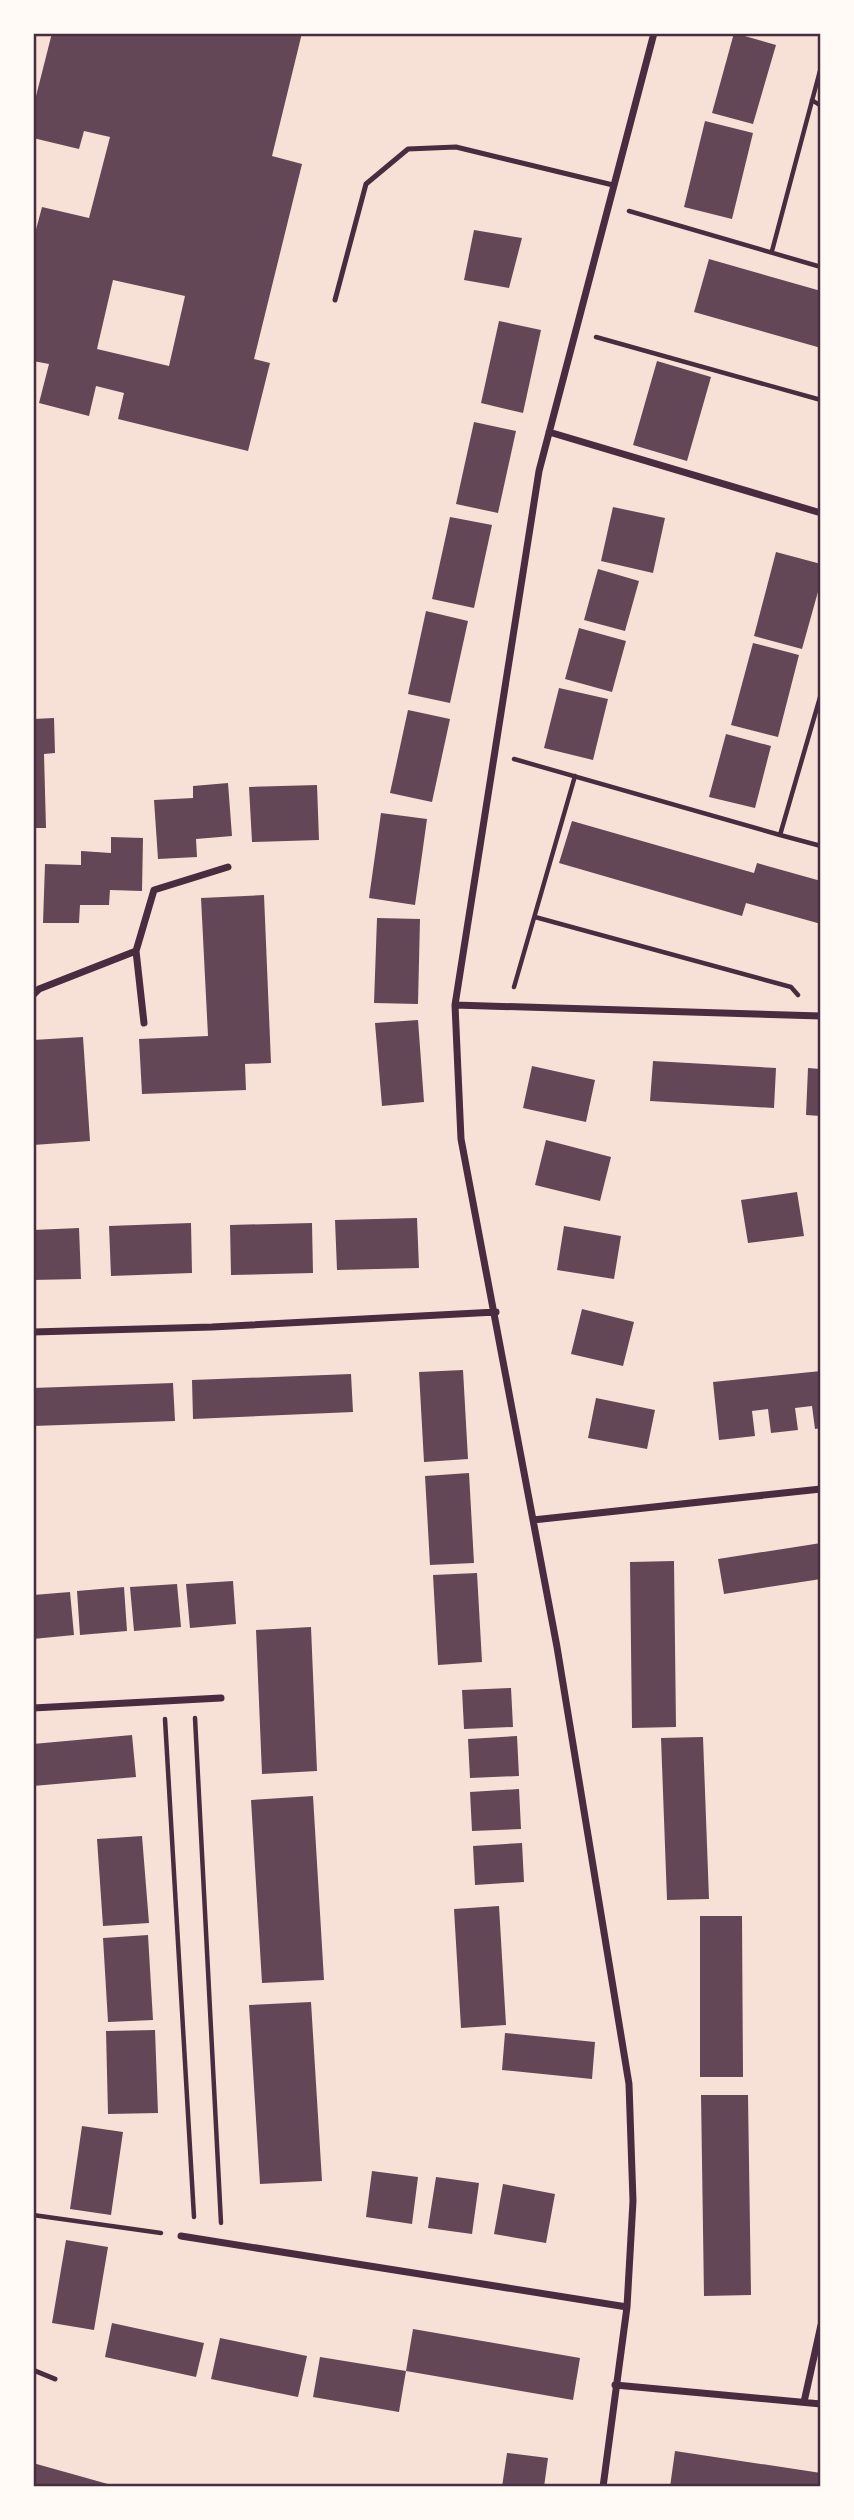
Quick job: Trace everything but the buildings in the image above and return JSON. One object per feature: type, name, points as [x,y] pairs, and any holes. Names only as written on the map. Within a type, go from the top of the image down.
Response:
[{"type":"street","points":[[603,2487],[627,2307],[633,2201],[629,2084],[559,1660],[461,1139],[455,1005],[539,471],[654,33]]},
{"type":"street","points":[[550,432],[821,513]]},
{"type":"street","points":[[144,1023],[136,951],[154,890],[228,867]]},
{"type":"street","points":[[33,995],[39,989],[136,951]]},
{"type":"street","points":[[455,1005],[819,1016]]},
{"type":"street","points":[[33,1332],[212,1327],[495,1312]]},
{"type":"street","points":[[533,1520],[821,1489]]},
{"type":"street","points":[[33,1708],[221,1698]]},
{"type":"street","points":[[181,2236],[627,2307]]},
{"type":"street","points":[[804,2402],[821,2325]]},
{"type":"street","points":[[615,2385],[821,2404]]},
{"type":"lane","points":[[335,300],[366,184],[408,149],[456,147],[613,185]]},
{"type":"lane","points":[[33,2370],[55,2379]]},
{"type":"path","points":[[772,251],[821,67]]},
{"type":"path","points":[[812,100],[821,106]]},
{"type":"path","points":[[608,205],[821,267]]},
{"type":"path","points":[[575,332],[821,400]]},
{"type":"path","points":[[780,835],[821,694]]},
{"type":"path","points":[[496,754],[821,846]]},
{"type":"path","points":[[509,1006],[575,776]]},
{"type":"path","points":[[535,916],[791,987],[819,1016]]},
{"type":"path","points":[[194,1699],[222,2242]]},
{"type":"path","points":[[164,1701],[196,2238]]},
{"type":"path","points":[[33,2215],[181,2236]]}]
